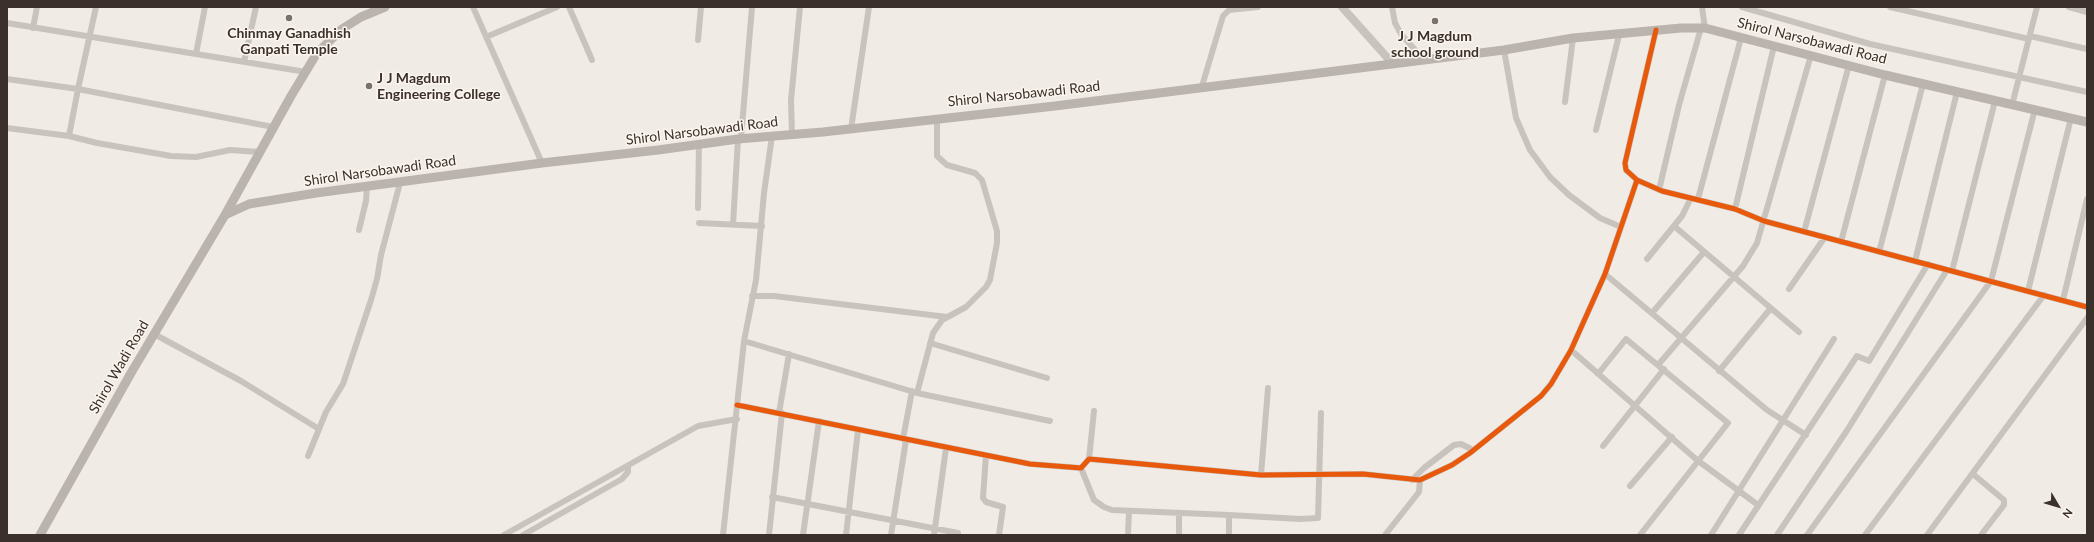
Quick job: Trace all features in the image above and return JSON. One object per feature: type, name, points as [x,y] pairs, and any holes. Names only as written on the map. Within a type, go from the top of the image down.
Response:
[{"type":"main road","points":[[225,215],[273,127],[317,53],[342,28],[361,17],[385,7]]},
{"type":"main road","name":"Shirol Narsobawadi Road","points":[[225,215],[248,204],[367,186],[542,163],[739,139],[851,129],[936,118],[1054,106],[1202,86],[1504,50],[1573,38],[1619,35],[1656,30],[1703,28],[1811,54],[1885,75],[2087,122]]},
{"type":"main road","name":"Shirol Wadi Road","points":[[40,535],[154,334],[225,215]]},
{"type":"street","points":[[33,28],[37,7]]},
{"type":"street","points":[[69,136],[96,7]]},
{"type":"street","points":[[196,54],[205,7]]},
{"type":"street","points":[[244,62],[256,7]]},
{"type":"street","points":[[473,7],[542,163]]},
{"type":"street","points":[[486,37],[557,7]]},
{"type":"street","points":[[569,7],[592,60]]},
{"type":"street","points":[[698,40],[701,7]]},
{"type":"street","points":[[734,225],[739,139],[752,7]]},
{"type":"street","points":[[792,134],[791,100],[800,7]]},
{"type":"street","points":[[851,129],[869,7]]},
{"type":"street","points":[[1202,86],[1223,16],[1229,10],[1258,7]]},
{"type":"street","points":[[1342,7],[1393,64]]},
{"type":"street","points":[[1392,7],[1395,23],[1401,34],[1424,60]]},
{"type":"street","points":[[1659,190],[1679,105],[1703,28],[1702,7]]},
{"type":"street","points":[[1742,7],[1870,44],[2087,92]]},
{"type":"street","points":[[1890,7],[2087,49]]},
{"type":"street","points":[[2012,105],[2036,7]]},
{"type":"street","points":[[2069,7],[2087,12]]},
{"type":"street","points":[[7,23],[306,72]]},
{"type":"street","points":[[1656,30],[1625,163],[1626,170],[1637,180],[1659,190],[1735,209],[1764,221],[2087,306]]},
{"type":"street","points":[[1596,130],[1619,35]]},
{"type":"street","points":[[1565,102],[1573,38]]},
{"type":"street","points":[[1698,199],[1741,38]]},
{"type":"street","points":[[1735,209],[1774,46]]},
{"type":"street","points":[[1504,50],[1516,118],[1530,150],[1545,172],[1569,194],[1600,218],[1621,227]]},
{"type":"street","points":[[1603,446],[1636,406],[1681,338],[1743,266],[1757,243],[1811,54]]},
{"type":"street","points":[[1804,232],[1849,65]]},
{"type":"street","points":[[1841,242],[1885,75]]},
{"type":"street","points":[[7,79],[78,89],[273,127]]},
{"type":"street","points":[[1879,252],[1923,84]]},
{"type":"street","points":[[1914,261],[1957,92]]},
{"type":"street","points":[[1777,535],[1846,432],[1950,270],[1995,101]]},
{"type":"street","points":[[1807,535],[1991,281],[2035,109]]},
{"type":"street","points":[[891,535],[904,439],[915,392],[933,333],[942,320],[966,307],[986,287],[990,280],[995,255],[997,231],[984,184],[980,176],[948,165],[938,156],[936,118]]},
{"type":"street","points":[[2028,291],[2071,118]]},
{"type":"street","points":[[7,128],[69,136],[97,143],[184,158],[230,150],[260,152]]},
{"type":"street","points":[[723,535],[737,419],[737,405],[744,341],[756,280],[772,136]]},
{"type":"street","points":[[698,208],[699,144]]},
{"type":"street","points":[[1089,459],[1260,475],[1363,474],[1412,480],[1420,480],[1452,465],[1541,396],[1563,367],[1605,274],[1637,180]]},
{"type":"street","points":[[308,456],[326,412],[343,384],[372,300],[381,255],[400,182]]},
{"type":"street","points":[[359,230],[366,202],[367,186]]},
{"type":"street","points":[[1646,259],[1682,216],[1691,198]]},
{"type":"street","points":[[2063,300],[2087,199]]},
{"type":"street","points":[[699,223],[762,226]]},
{"type":"street","points":[[1674,226],[1799,332]]},
{"type":"street","points":[[1789,289],[1824,237]]},
{"type":"street","points":[[1652,313],[1704,252]]},
{"type":"street","points":[[1739,535],[1858,356],[1869,361],[1928,264]]},
{"type":"street","points":[[1605,274],[1767,410],[1806,435]]},
{"type":"street","points":[[1864,535],[2044,295]]},
{"type":"street","points":[[752,296],[781,296],[947,317]]},
{"type":"street","points":[[1719,371],[1771,308]]},
{"type":"street","points":[[1927,535],[2087,318]]},
{"type":"street","points":[[154,334],[241,381],[319,429]]},
{"type":"street","points":[[1598,374],[1626,339],[1728,423],[1697,460],[1640,535]]},
{"type":"street","points":[[1711,535],[1834,340]]},
{"type":"street","points":[[744,341],[915,392],[1050,421]]},
{"type":"street","points":[[930,343],[1047,378]]},
{"type":"street","points":[[1571,350],[1697,460],[1758,505]]},
{"type":"street","points":[[769,535],[781,413],[789,354]]},
{"type":"street","points":[[1260,475],[1268,388]]},
{"type":"street","points":[[737,405],[1030,464],[1081,468]]},
{"type":"street","points":[[1081,468],[1089,459],[1094,411]]},
{"type":"street","points":[[1081,468],[1092,495],[1099,505],[1112,510],[1300,520],[1318,518],[1320,503],[1318,475],[1321,413]]},
{"type":"street","points":[[508,534],[698,426],[737,419]]},
{"type":"street","points":[[803,535],[819,421]]},
{"type":"street","points":[[846,535],[858,430]]},
{"type":"street","points":[[1630,486],[1672,437]]},
{"type":"street","points":[[1412,480],[1424,468],[1454,444],[1461,444],[1473,450]]},
{"type":"street","points":[[934,532],[946,448]]},
{"type":"street","points":[[986,455],[983,498],[986,502],[1003,507],[999,535]]},
{"type":"street","points":[[523,535],[622,479],[628,472],[628,466]]},
{"type":"street","points":[[1973,474],[2004,500],[2004,505],[1981,535]]},
{"type":"street","points":[[1385,535],[1419,492],[1420,480]]},
{"type":"street","points":[[772,498],[893,520],[934,532],[958,533]]},
{"type":"street","points":[[1128,535],[1129,510]]},
{"type":"street","points":[[1179,513],[1179,535]]},
{"type":"street","points":[[1228,515],[1229,535]]},
{"type":"cycle path","points":[[1656,30],[1625,163],[1626,170],[1637,180],[1662,191],[1735,209],[1764,221],[2087,307]]},
{"type":"cycle path","points":[[737,405],[1030,464],[1081,468],[1089,459],[1261,475],[1363,474],[1420,480],[1452,465],[1470,453],[1541,396],[1551,384],[1571,350],[1605,274],[1637,180]]},
{"type":"place","name":"Chinmay Ganadhish Ganpati Temple","points":[[289,18]]},
{"type":"place","name":"J J Magdum school ground","points":[[1435,21]]},
{"type":"place","name":"J J Magdum Engineering College","points":[[369,86]]}]
